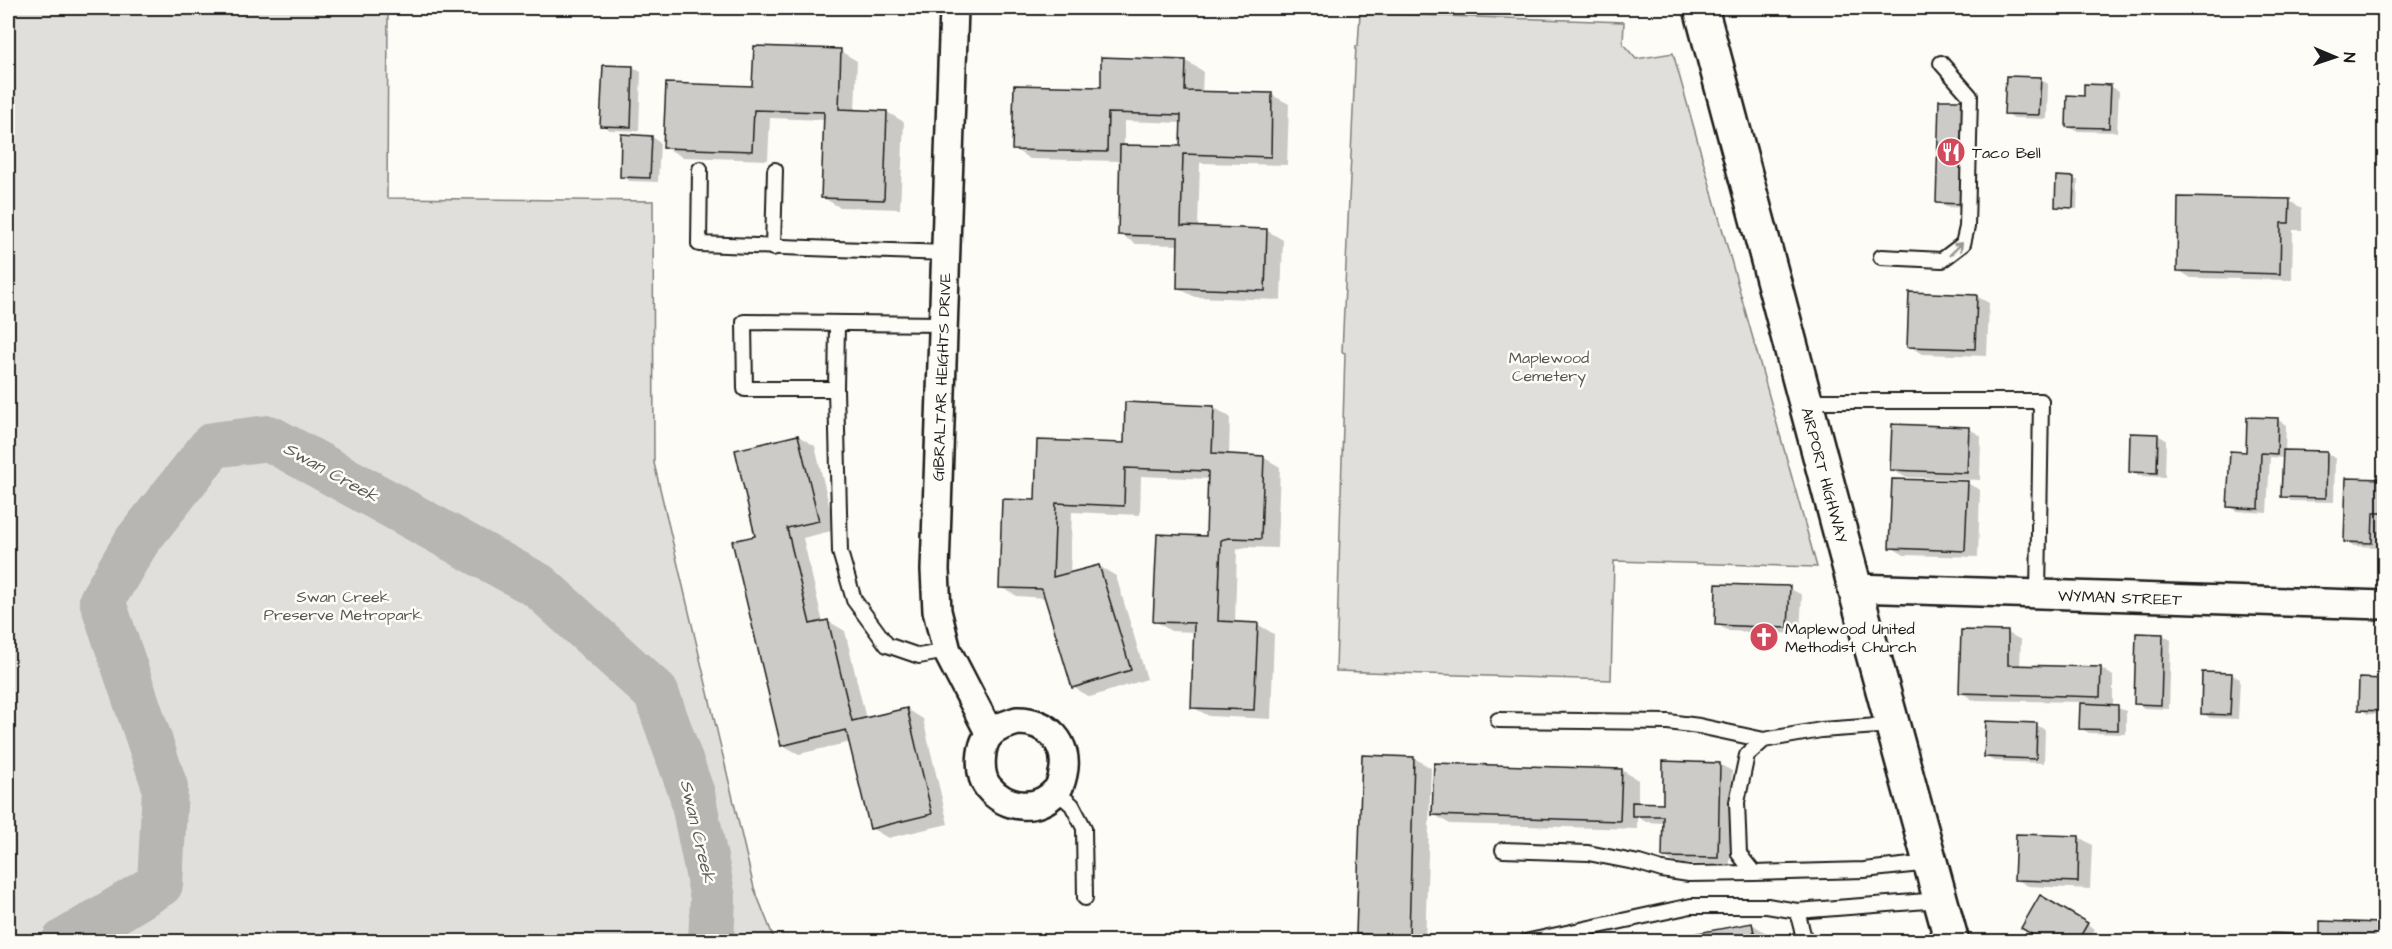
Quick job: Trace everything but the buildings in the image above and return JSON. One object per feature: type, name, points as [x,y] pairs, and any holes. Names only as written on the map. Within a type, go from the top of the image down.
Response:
[{"type":"main road","name":"AIRPORT HIGHWAY","points":[[1701,8],[1855,588],[1952,942]]},
{"type":"street","name":"GIBRALTAR HEIGHTS DRIVE","points":[[954,8],[935,570],[937,610],[947,651],[990,734]]},
{"type":"street","name":"WYMAN STREET","points":[[1855,588],[2385,605]]},
{"type":"street","points":[[1017,721],[1027,721],[1046,728],[1058,739],[1064,755],[1065,765],[1056,791],[1040,802],[1025,806],[1010,804],[996,796],[985,783],[980,768],[981,754],[990,734],[1017,721]]},
{"type":"lane","points":[[1881,257],[1942,260],[1963,244],[1967,227],[1970,96],[1941,63]]},
{"type":"lane","points":[[700,169],[699,244],[946,253]]},
{"type":"lane","points":[[773,248],[775,170]]},
{"type":"lane","points":[[836,389],[746,389],[744,322],[943,324]]},
{"type":"lane","points":[[837,324],[836,389],[840,552],[854,600],[887,645],[919,656],[947,651]]},
{"type":"lane","points":[[1805,401],[2041,401],[2038,594]]},
{"type":"lane","points":[[1498,720],[1668,722],[1764,740],[1821,730],[1892,725]]},
{"type":"lane","points":[[1754,873],[1739,854],[1737,802],[1747,754],[1764,740]]},
{"type":"lane","points":[[1056,791],[1072,805],[1084,828],[1085,898]]},
{"type":"lane","points":[[1503,850],[1588,853],[1689,874],[1864,870],[1930,863]]},
{"type":"lane","points":[[1525,942],[1691,906],[1767,906],[1797,910],[1940,900]]},
{"type":"lane","points":[[1797,910],[1805,942]]},
{"type":"green space","name":"Swan Creek Preserve Metropark","points":[[8,8],[388,8],[387,198],[653,201],[654,463],[754,888],[775,941],[8,941]]},
{"type":"green space","name":"Maplewood Cemetery","points":[[1360,13],[1624,22],[1623,44],[1636,59],[1673,53],[1817,567],[1614,561],[1611,680],[1336,671],[1345,353],[1342,352],[1356,46],[1358,46]]},
{"type":"waterway","name":"Swan Creek","points":[[64,942],[160,884],[165,787],[102,600],[137,541],[213,445],[269,438],[539,586],[656,693],[692,794],[713,898],[711,942]]},
{"type":"place","name":"Taco Bell","points":[[1951,152]]},
{"type":"place","name":"Maplewood United Methodist Church","points":[[1764,637]]}]
